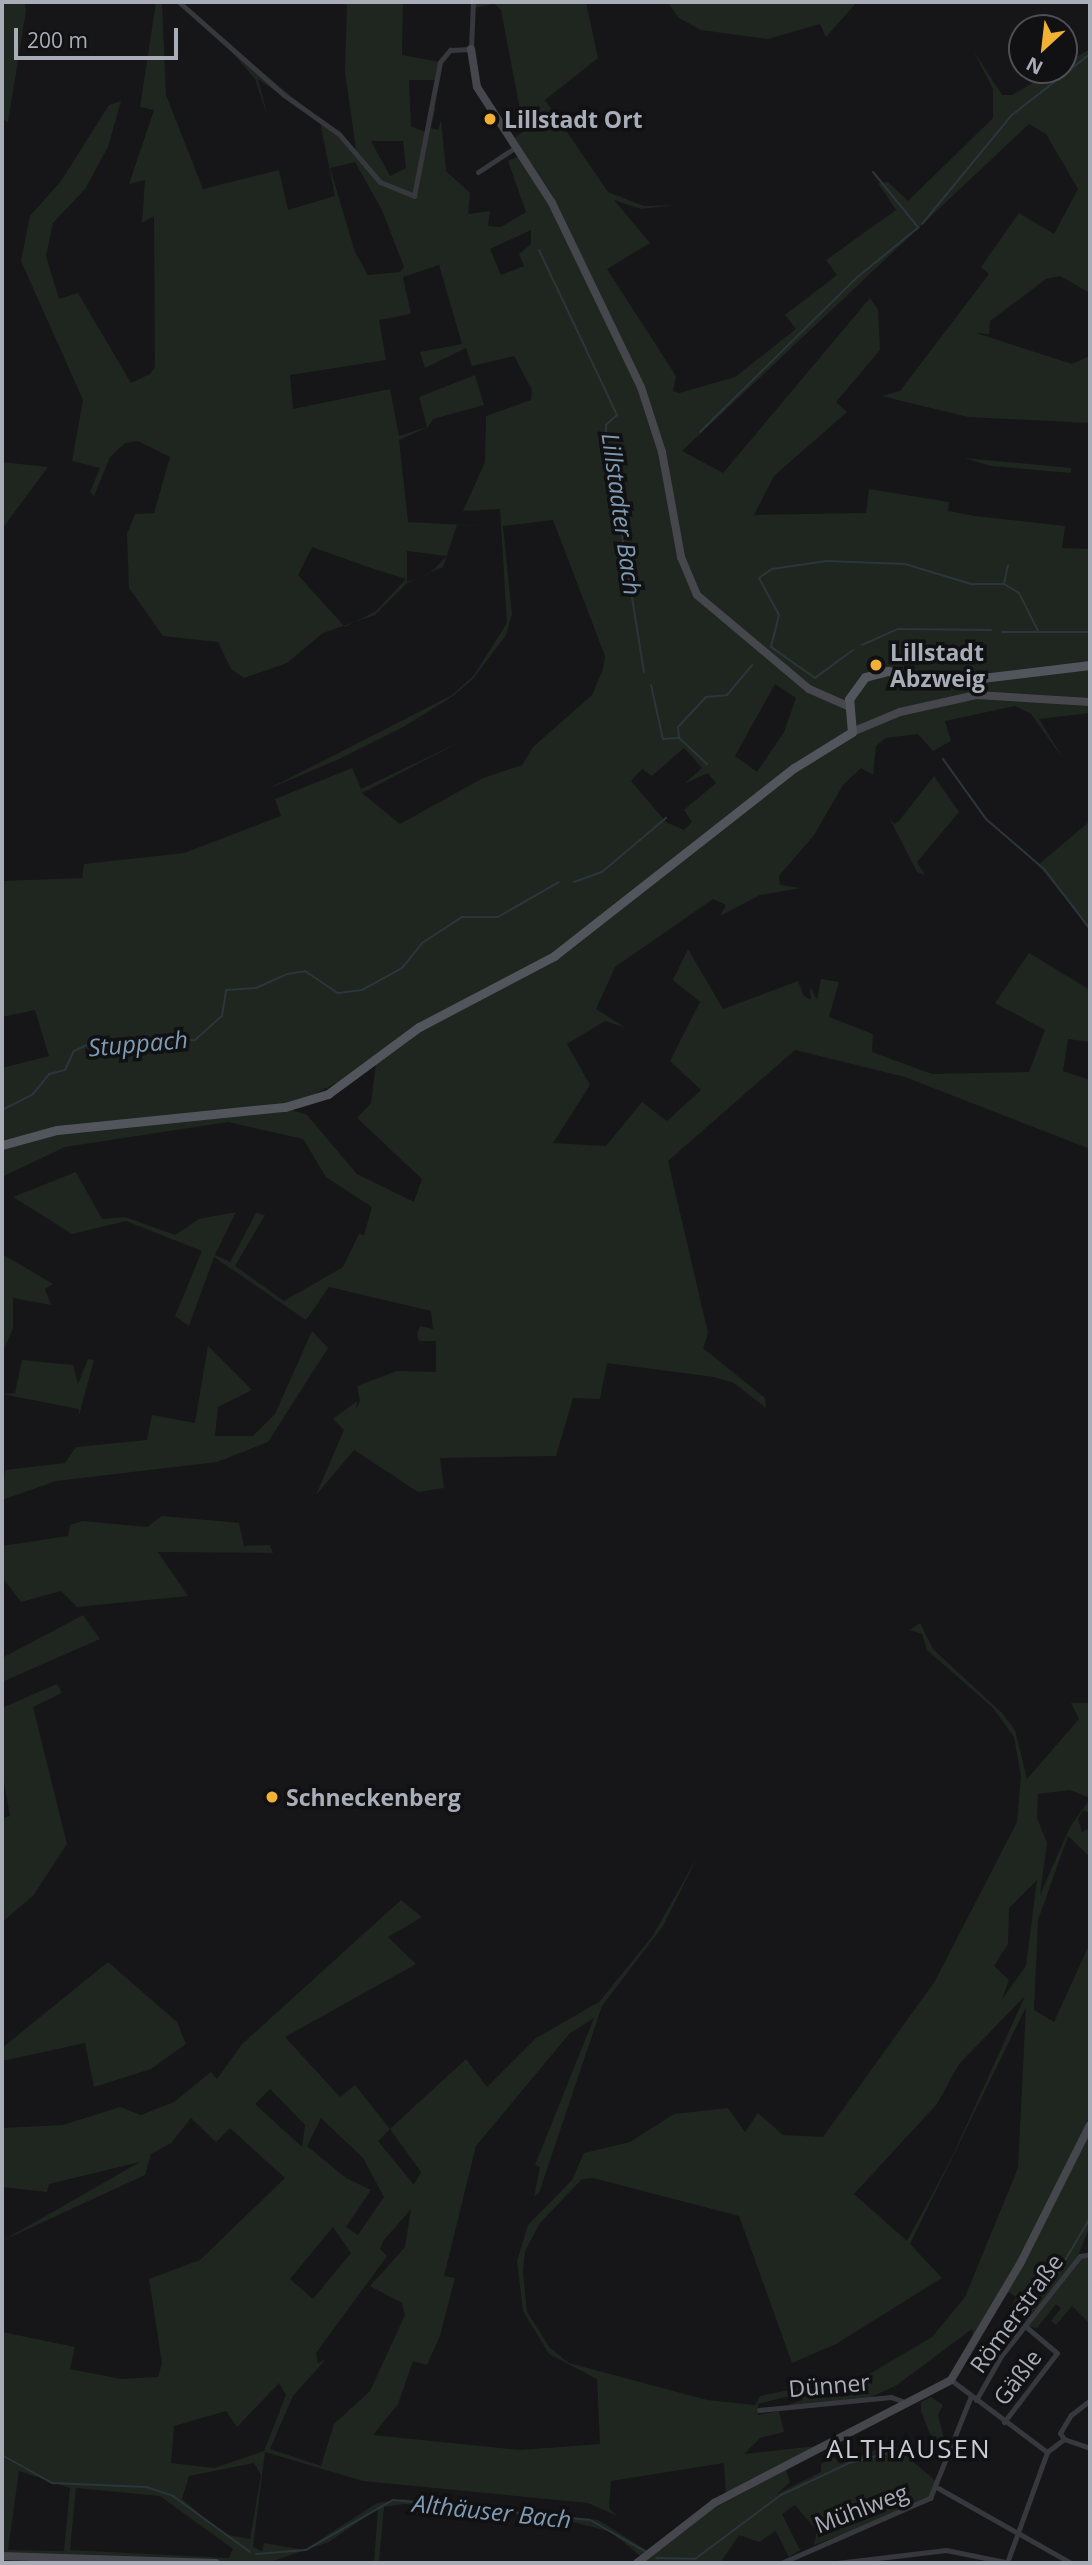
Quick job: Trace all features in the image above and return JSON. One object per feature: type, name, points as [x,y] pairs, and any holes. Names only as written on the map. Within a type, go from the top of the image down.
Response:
[{"type":"main road","points":[[2,1145],[57,1130],[285,1107],[328,1094],[419,1027],[554,957],[794,768],[852,732],[848,710],[859,682],[882,671],[948,681],[1090,665]]},
{"type":"street","points":[[179,2],[284,95],[339,134],[397,194],[419,192],[440,62],[450,50],[471,49]]},
{"type":"street","points":[[473,2],[471,49],[477,87],[513,149],[532,173],[641,387],[663,455],[681,557],[697,594],[809,689],[848,710],[881,720]]},
{"type":"street","points":[[478,172],[513,149]]},
{"type":"street","points":[[852,732],[881,720],[976,695],[1090,702]]},
{"type":"street","points":[[644,2562],[702,2510],[902,2401],[951,2380],[1021,2262],[1090,2125]]},
{"type":"street","name":"Römerstraße","points":[[974,2398],[1025,2326],[1080,2256],[1090,2254]]},
{"type":"street","name":"Gäßle","points":[[1004,2422],[1057,2353],[1025,2326]]},
{"type":"street","points":[[951,2380],[1046,2452]]},
{"type":"street","name":"Dünner","points":[[759,2410],[891,2397],[902,2401]]},
{"type":"street","name":"Mühlweg","points":[[781,2563],[920,2505],[938,2488],[974,2398]]},
{"type":"street","points":[[1090,2400],[1071,2416],[1060,2433],[1063,2439],[1090,2448]]},
{"type":"street","points":[[790,2563],[835,2563],[946,2550],[1009,2562],[1046,2452],[1063,2439]]},
{"type":"street","points":[[938,2488],[1071,2563]]},
{"type":"street","points":[[2,2556],[216,2563]]},
{"type":"shaded area","points":[[2,2],[25,2],[26,11],[8,122],[2,119]]},
{"type":"shaded area","points":[[156,2],[162,2],[166,95],[203,189],[279,170],[288,210],[335,196],[320,122],[258,79],[268,118],[255,79],[219,37],[356,149],[345,72],[347,5],[334,2],[403,2],[402,55],[440,62],[435,80],[409,80],[411,126],[427,133],[430,105],[436,108],[431,128],[438,130],[441,120],[446,171],[470,193],[468,214],[490,211],[488,226],[501,227],[526,212],[508,161],[519,156],[508,142],[524,131],[501,10],[494,4],[474,8],[473,2],[586,2],[598,58],[545,100],[608,192],[644,206],[676,205],[641,209],[614,200],[650,243],[607,269],[676,376],[673,391],[679,393],[735,377],[796,329],[785,315],[837,275],[826,260],[896,210],[878,183],[888,182],[908,201],[993,118],[993,89],[973,50],[1002,95],[1012,95],[1031,84],[1078,84],[1078,56],[1090,49],[1090,293],[1060,276],[1046,279],[990,321],[989,334],[976,333],[1072,364],[1090,356],[1090,423],[968,417],[881,396],[900,391],[989,274],[981,267],[1019,213],[1054,234],[1078,189],[1046,134],[1029,124],[682,451],[723,473],[870,298],[878,310],[880,350],[836,402],[847,412],[774,476],[754,515],[866,513],[869,489],[949,502],[948,511],[1065,526],[1062,548],[1090,549],[1090,713],[1039,719],[1064,760],[1031,714],[1015,706],[945,721],[951,741],[933,751],[918,734],[886,738],[876,746],[873,775],[861,768],[843,785],[814,835],[779,876],[780,885],[801,888],[760,895],[720,916],[726,905],[713,899],[615,967],[596,1009],[626,1028],[605,1021],[567,1044],[590,1085],[553,1143],[606,1146],[642,1102],[667,1121],[701,1090],[670,1061],[700,1002],[673,980],[688,949],[723,1009],[798,981],[804,996],[811,1000],[810,986],[817,1000],[821,979],[839,982],[829,1017],[873,1034],[872,1052],[932,1074],[1029,1072],[1045,1030],[995,1003],[1029,953],[1090,990],[1090,1042],[1068,1039],[1063,1071],[1090,1080],[1090,1149],[905,1077],[795,1050],[668,1161],[708,1333],[703,1348],[765,1398],[766,1408],[734,1383],[714,1377],[607,1363],[600,1399],[573,1398],[556,1456],[440,1458],[444,1488],[418,1492],[354,1450],[316,1495],[344,1430],[333,1419],[357,1401],[356,1409],[360,1401],[357,1386],[397,1371],[436,1372],[436,1341],[419,1341],[417,1334],[420,1326],[433,1329],[431,1311],[329,1287],[306,1320],[214,1257],[189,1326],[175,1316],[202,1251],[126,1221],[72,1234],[13,1197],[76,1172],[102,1219],[125,1217],[175,1235],[199,1219],[236,1212],[215,1255],[230,1262],[256,1213],[265,1215],[235,1266],[284,1301],[343,1267],[359,1234],[364,1235],[372,1207],[326,1177],[303,1139],[228,1122],[65,1147],[2,1177],[2,1068],[49,1056],[35,1010],[2,1017],[2,881],[82,878],[84,864],[184,853],[281,816],[275,799],[352,768],[361,789],[460,742],[362,793],[400,824],[483,778],[522,765],[533,747],[592,695],[603,669],[605,656],[553,520],[503,526],[512,614],[506,635],[473,679],[453,696],[405,726],[337,760],[268,789],[452,695],[474,675],[507,623],[500,509],[463,511],[485,462],[486,416],[531,400],[532,390],[514,356],[472,366],[466,348],[425,368],[420,352],[462,344],[439,265],[403,277],[411,314],[379,320],[386,360],[290,375],[293,409],[390,389],[399,436],[427,427],[419,397],[475,375],[484,405],[433,419],[428,427],[399,440],[408,522],[486,526],[457,525],[447,556],[407,551],[407,582],[419,577],[407,583],[375,615],[355,622],[376,611],[406,579],[312,547],[298,575],[344,626],[323,633],[287,663],[244,678],[231,669],[218,642],[163,636],[129,588],[127,534],[135,514],[154,513],[170,457],[138,441],[125,443],[110,457],[94,496],[90,492],[100,468],[72,461],[83,400],[21,261],[30,216],[61,181],[109,105],[121,101],[108,147],[85,189],[53,223],[46,256],[59,299],[78,293],[131,383],[150,374],[155,367],[154,216],[142,223],[145,180],[129,184],[154,110],[140,107]],"holes":[[[371,141],[403,141],[406,168],[390,176]],[[355,162],[382,210],[404,267],[400,272],[368,275],[355,252],[330,168]],[[531,230],[531,244],[519,254],[524,266],[501,275],[490,249]],[[775,684],[796,698],[784,732],[757,772],[735,756]],[[684,748],[702,768],[684,784],[708,773],[716,783],[684,810],[692,822],[684,830],[666,822],[631,781],[642,769],[652,776]],[[376,1063],[371,1103],[357,1118],[422,1179],[414,1202],[357,1174],[307,1115],[287,1108]]]},
{"type":"shaded area","points":[[667,2],[857,2],[826,37],[820,24],[768,39],[701,30],[679,18]]},
{"type":"shaded area","points":[[964,458],[1071,468],[1071,473],[991,466]]},
{"type":"shaded area","points":[[2,462],[48,467],[2,529]]},
{"type":"shaded area","points":[[446,556],[443,567],[430,573]]},
{"type":"shaded area","points":[[934,776],[959,812],[917,862],[925,875],[917,872],[889,817],[894,824],[899,821]]},
{"type":"shaded area","points":[[1090,821],[1090,929],[1038,865]]},
{"type":"shaded area","points":[[2,1254],[53,1284],[45,1289],[51,1305],[13,1298],[13,1328],[2,1354]]},
{"type":"shaded area","points":[[312,1331],[328,1348],[268,1442],[217,1462],[56,1481],[2,1500],[5,1470],[65,1463],[76,1447],[147,1440],[152,1415],[195,1423],[208,1346],[252,1390],[218,1407],[215,1436],[253,1436],[275,1414]]},
{"type":"shaded area","points":[[88,1359],[94,1360],[79,1415],[79,1409],[2,1394],[15,1393],[22,1360],[73,1365],[78,1384]]},
{"type":"shaded area","points":[[162,1516],[239,1523],[244,1546],[270,1545],[273,1553],[158,1552],[188,1596],[77,1607],[61,1591],[21,1602],[2,1577],[2,1546],[68,1536],[70,1525],[82,1521],[147,1527]]},
{"type":"shaded area","points":[[83,1615],[100,1639],[2,1682],[2,1658]]},
{"type":"shaded area","points":[[920,1623],[933,1649],[1002,1713],[1015,1730],[1027,1779],[1079,1719],[1071,1703],[1090,1703],[1090,1798],[1070,1790],[1038,1794],[1037,1818],[1047,1843],[1040,1895],[1070,1827],[1090,1799],[1090,1814],[1083,1810],[1078,1819],[1082,1832],[1090,1828],[1090,1857],[1068,1836],[1038,1920],[1034,2010],[1054,2022],[1090,1943],[1090,2226],[1078,2256],[1090,2254],[1090,2324],[1072,2306],[1056,2325],[1051,2321],[1061,2308],[1056,2304],[1037,2328],[1025,2326],[1018,2335],[1003,2325],[1016,2297],[1009,2292],[973,2336],[972,2329],[897,2385],[865,2400],[785,2406],[802,2400],[804,2392],[841,2383],[844,2396],[859,2393],[861,2379],[932,2337],[965,2297],[1018,2168],[1026,2007],[910,2244],[942,2278],[836,2344],[792,2363],[739,2216],[593,2178],[582,2179],[540,2223],[525,2251],[523,2272],[527,2312],[550,2348],[569,2363],[707,2400],[755,2405],[760,2396],[799,2388],[801,2393],[758,2404],[758,2415],[779,2411],[784,2432],[760,2438],[744,2454],[817,2446],[784,2464],[790,2482],[777,2494],[821,2472],[821,2464],[834,2457],[840,2464],[885,2446],[895,2446],[939,2484],[935,2493],[920,2505],[814,2545],[817,2531],[795,2505],[782,2514],[800,2550],[789,2557],[776,2531],[759,2542],[739,2535],[720,2563],[649,2563],[611,2532],[562,2519],[405,2504],[384,2507],[379,2563],[374,2563],[378,2508],[329,2542],[267,2563],[2,2563],[2,2332],[75,2347],[70,2369],[121,2379],[158,2377],[162,2363],[149,2279],[200,2260],[285,2178],[230,2128],[216,2142],[191,2118],[171,2143],[151,2154],[145,2175],[2,2241],[140,2162],[49,2184],[47,2192],[2,2187],[2,2128],[63,2125],[120,2107],[141,2115],[174,2102],[211,2072],[217,2079],[242,2044],[401,1900],[422,1917],[388,1937],[416,1964],[285,2037],[340,2097],[355,2085],[390,2129],[466,2059],[487,2087],[536,2038],[599,2002],[652,1937],[698,1856],[663,1926],[602,2006],[539,2193],[534,2197],[540,2167],[535,2165],[594,2018],[570,2033],[476,2146],[444,2276],[455,2278],[440,2336],[427,2365],[413,2361],[398,2404],[373,2435],[520,2450],[600,2444],[597,2379],[549,2354],[523,2311],[517,2261],[528,2225],[572,2180],[584,2153],[630,2142],[674,2114],[728,2108],[745,2132],[758,2113],[783,2135],[823,2137],[935,1981],[1017,1822],[1021,1776],[1014,1737],[993,1708],[927,1650],[922,1634],[910,1630]],"holes":[[[1037,1880],[1026,1966],[1002,1999],[1009,1980],[994,1966],[1008,1944],[1009,1908]],[[1025,1996],[953,2155],[907,2241],[854,2194],[937,2104],[959,2064]],[[270,2089],[305,2125],[302,2147],[255,2104]],[[321,2118],[363,2158],[384,2197],[358,2235],[346,2227],[371,2190],[346,2178],[307,2146]],[[390,2129],[421,2172],[414,2185],[378,2141]],[[411,2209],[405,2247],[370,2286],[402,2303],[405,2315],[370,2391],[334,2424],[321,2466],[270,2449],[293,2396],[326,2359],[318,2363],[316,2353],[387,2256],[380,2249],[384,2240]],[[333,2227],[351,2253],[313,2299],[290,2279]],[[279,2383],[286,2395],[264,2451],[214,2468],[171,2463],[174,2426],[226,2411],[237,2427]],[[265,2452],[363,2481],[588,2503],[617,2516],[609,2508],[611,2481],[724,2463],[726,2496],[653,2554],[598,2520],[403,2499],[377,2503],[304,2550],[264,2543],[262,2551],[253,2547]],[[254,2463],[261,2475],[250,2539],[224,2534],[182,2499],[189,2476]],[[19,2471],[70,2488],[64,2551],[8,2550]],[[76,2488],[160,2496],[233,2549],[229,2558],[70,2550]]]},
{"type":"shaded area","points":[[57,1684],[62,1693],[33,1707],[67,1844],[33,1896],[2,1922],[2,1818],[10,1816],[2,1771],[2,1708]]},
{"type":"shaded area","points":[[108,1962],[177,2022],[186,2044],[151,2069],[94,2087],[85,2043],[2,2061],[2,2048]]},
{"type":"shaded area","points":[[931,2397],[943,2405],[938,2415],[946,2446],[930,2434],[921,2411],[921,2402]]},
{"type":"waterway","points":[[922,224],[1012,115],[1090,54]]},
{"type":"waterway","points":[[873,172],[917,226]]},
{"type":"waterway","points":[[700,432],[855,279],[919,227]]},
{"type":"waterway","name":"Lillstadter Bach","points":[[539,250],[617,415],[606,425],[606,435],[644,672]]},
{"type":"waterway","points":[[853,650],[815,678],[771,647],[779,615],[759,578],[772,569],[826,561],[905,564],[971,584],[1004,584],[1019,593],[1038,631]]},
{"type":"waterway","points":[[1004,584],[1008,565]]},
{"type":"waterway","points":[[862,645],[898,629],[991,630]]},
{"type":"waterway","points":[[1002,632],[1090,632]]},
{"type":"waterway","points":[[707,764],[679,738],[678,727],[706,697],[727,695],[752,665]]},
{"type":"waterway","points":[[651,685],[663,739],[679,738]]},
{"type":"waterway","points":[[943,759],[986,819],[1045,870],[1090,929]]},
{"type":"waterway","points":[[574,882],[602,872],[666,818]]},
{"type":"waterway","name":"Stuppach","points":[[2,1110],[33,1094],[49,1074],[65,1070],[74,1051],[87,1045],[110,1050],[160,1039],[195,1040],[222,1016],[226,990],[256,988],[287,974],[305,971],[338,993],[362,990],[402,968],[422,943],[462,917],[498,917],[559,882]]},
{"type":"waterway","points":[[1057,2274],[1090,2218]]},
{"type":"waterway","name":"Althäuser Bach","points":[[656,2558],[695,2559],[781,2495],[849,2463],[889,2453]]},
{"type":"waterway","name":"Althäuser Bach","points":[[2,2455],[52,2483],[146,2487],[173,2496],[250,2552]]},
{"type":"waterway","name":"Althäuser Bach","points":[[256,2554],[306,2550],[393,2500],[590,2520],[646,2552]]},
{"type":"place","name":"Lillstadt Ort","points":[[490,119]]},
{"type":"place","name":"Lillstadt Abzweig","points":[[876,665]]},
{"type":"place","name":"Schneckenberg","points":[[272,1797]]},
{"type":"district","name":"ALTHAUSEN","points":[[909,2449]]}]
